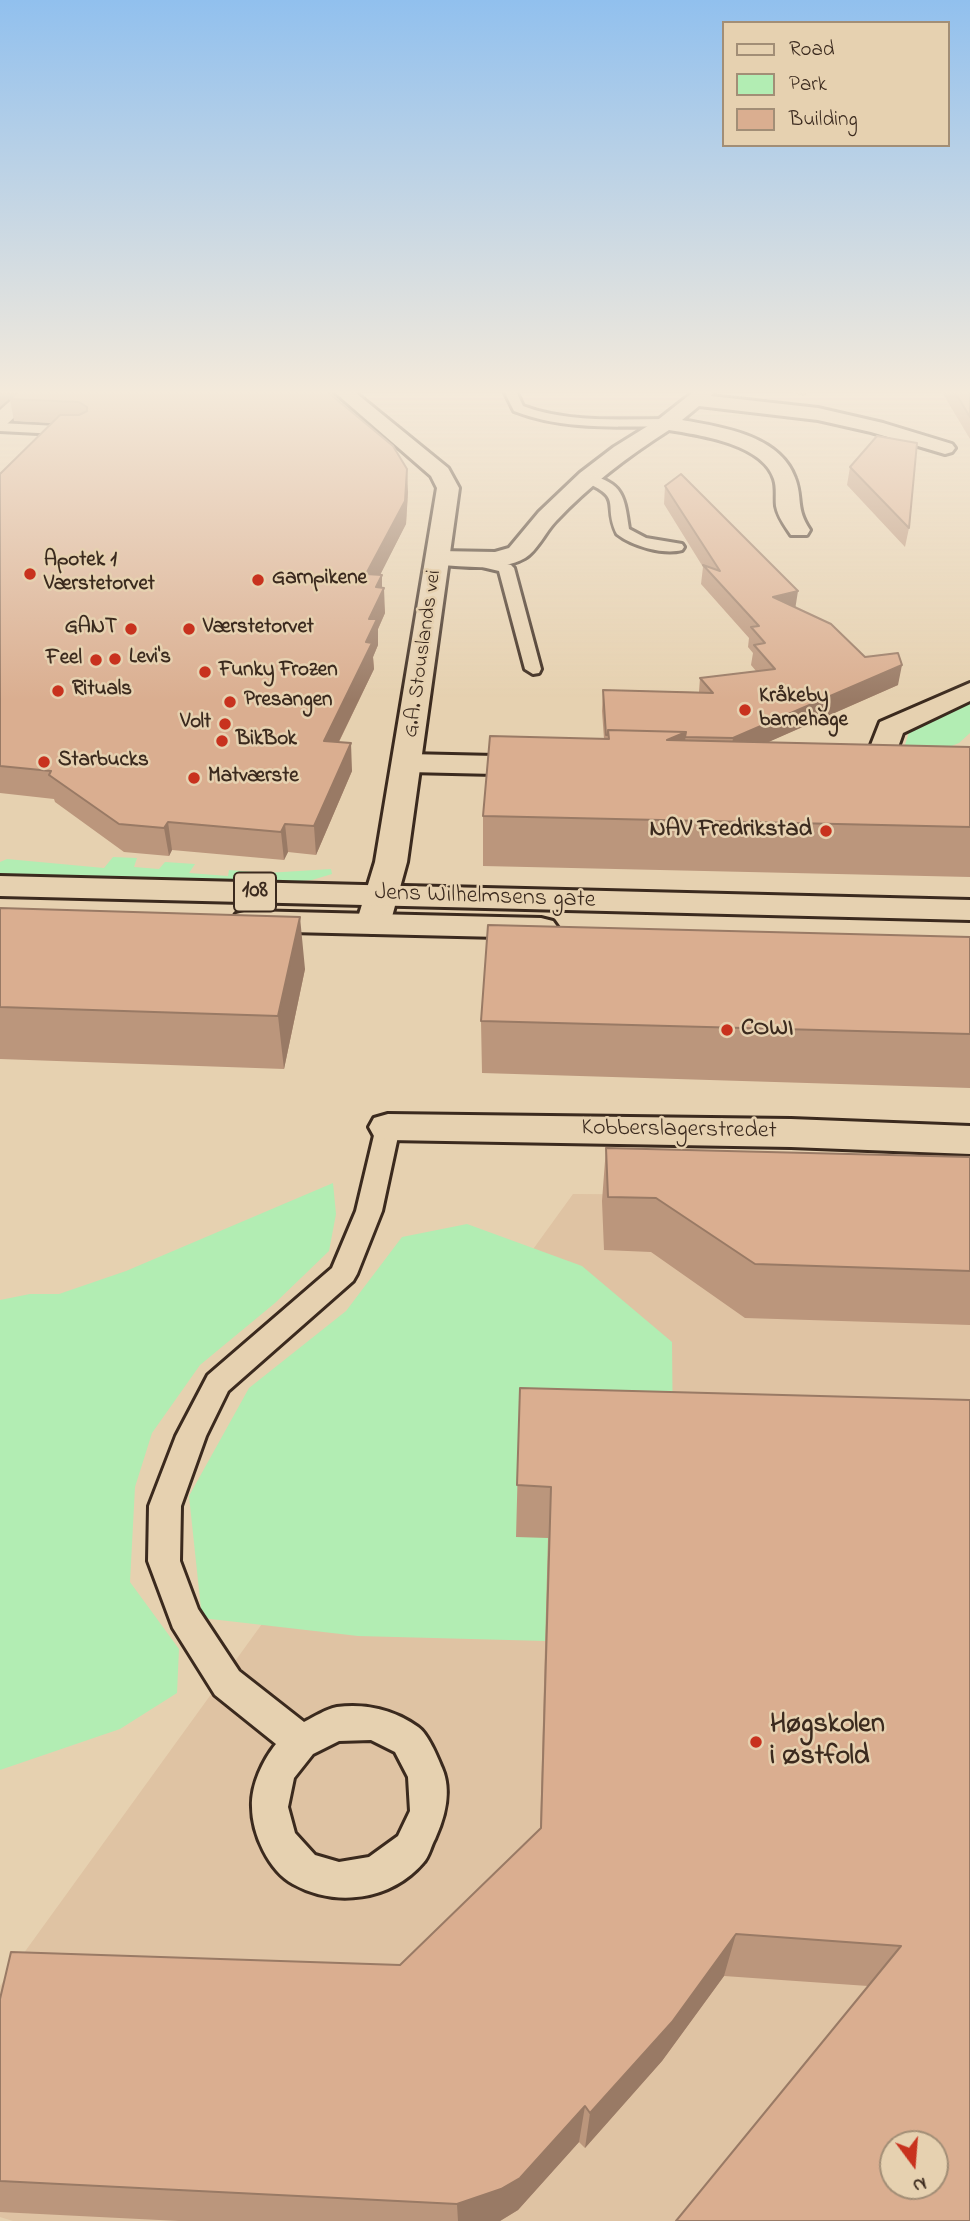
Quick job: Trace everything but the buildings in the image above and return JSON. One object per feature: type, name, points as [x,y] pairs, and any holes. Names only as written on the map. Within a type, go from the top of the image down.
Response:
[{"type":"street","name":"G.A. Stouslands vei","points":[[377,910],[391,862],[408,763],[448,500],[447,493]]},
{"type":"street","points":[[439,558],[496,559],[517,553],[547,517],[573,493]]},
{"type":"street","points":[[787,493],[788,512],[799,530]]},
{"type":"street","points":[[832,772],[898,774],[883,750],[890,729],[970,691]]},
{"type":"street","points":[[408,763],[572,767]]},
{"type":"street","name":"Jens Wilhelmsens gate","points":[[0,886],[377,910],[970,940]]},
{"type":"street","name":"Jens Wilhelmsens gate","points":[[0,913],[970,910]]},
{"type":"street","name":"Kobberslagerstredet","points":[[388,1127],[777,1133],[970,1140]]},
{"type":"lane","points":[[615,493],[620,501],[622,531],[626,535],[640,541],[677,547]]},
{"type":"lane","points":[[465,559],[506,568],[533,669]]},
{"type":"lane","points":[[301,1742],[227,1683],[185,1617],[164,1561],[165,1506],[191,1436],[218,1383],[343,1274],[369,1210],[388,1127]]},
{"type":"lane","points":[[374,1723],[407,1740],[426,1773],[428,1812],[411,1849],[377,1875],[339,1881],[304,1870],[279,1843],[270,1807],[278,1770],[301,1742],[336,1724],[374,1723]]},
{"type":"shaded area","points":[[573,1194],[970,1196],[970,2221],[13,2221],[0,2217],[0,1986]]},
{"type":"green space","points":[[970,699],[970,733],[959,743],[929,755],[904,748],[909,732]]},
{"type":"green space","points":[[113,857],[137,858],[134,867],[159,869],[165,862],[195,864],[189,873],[228,876],[229,870],[267,873],[331,869],[332,874],[312,880],[268,884],[0,876],[0,862],[7,859],[104,868]]},
{"type":"green space","points":[[333,1183],[336,1214],[329,1251],[275,1303],[200,1365],[152,1433],[135,1487],[130,1582],[179,1649],[177,1693],[120,1729],[0,1770],[0,1300],[30,1294],[59,1294],[126,1271]]},
{"type":"green space","points":[[467,1224],[582,1266],[672,1342],[673,1446],[565,1539],[546,1641],[358,1636],[202,1618],[189,1496],[249,1388],[346,1311],[402,1237]]},
{"type":"place","name":"Apotek 1 Værstetorvet","points":[[30,574]]},
{"type":"place","name":"Garnpikene","points":[[258,580]]},
{"type":"place","name":"GANT","points":[[131,629]]},
{"type":"place","name":"Værstetorvet","points":[[189,629]]},
{"type":"place","name":"Levi's","points":[[115,659]]},
{"type":"place","name":"Feel","points":[[96,660]]},
{"type":"place","name":"Funky Frozen","points":[[205,672]]},
{"type":"place","name":"Rituals","points":[[58,691]]},
{"type":"place","name":"Presangen","points":[[230,702]]},
{"type":"place","name":"Kråkeby barnehage","points":[[745,710]]},
{"type":"place","name":"Volt","points":[[225,724]]},
{"type":"place","name":"BikBok","points":[[222,741]]},
{"type":"place","name":"Starbucks","points":[[44,762]]},
{"type":"place","name":"Matværste","points":[[194,778]]},
{"type":"place","name":"NAV Fredrikstad","points":[[826,831]]},
{"type":"place","name":"COWI","points":[[727,1030]]},
{"type":"place","name":"Høgskolen i Østfold","points":[[756,1742]]}]
